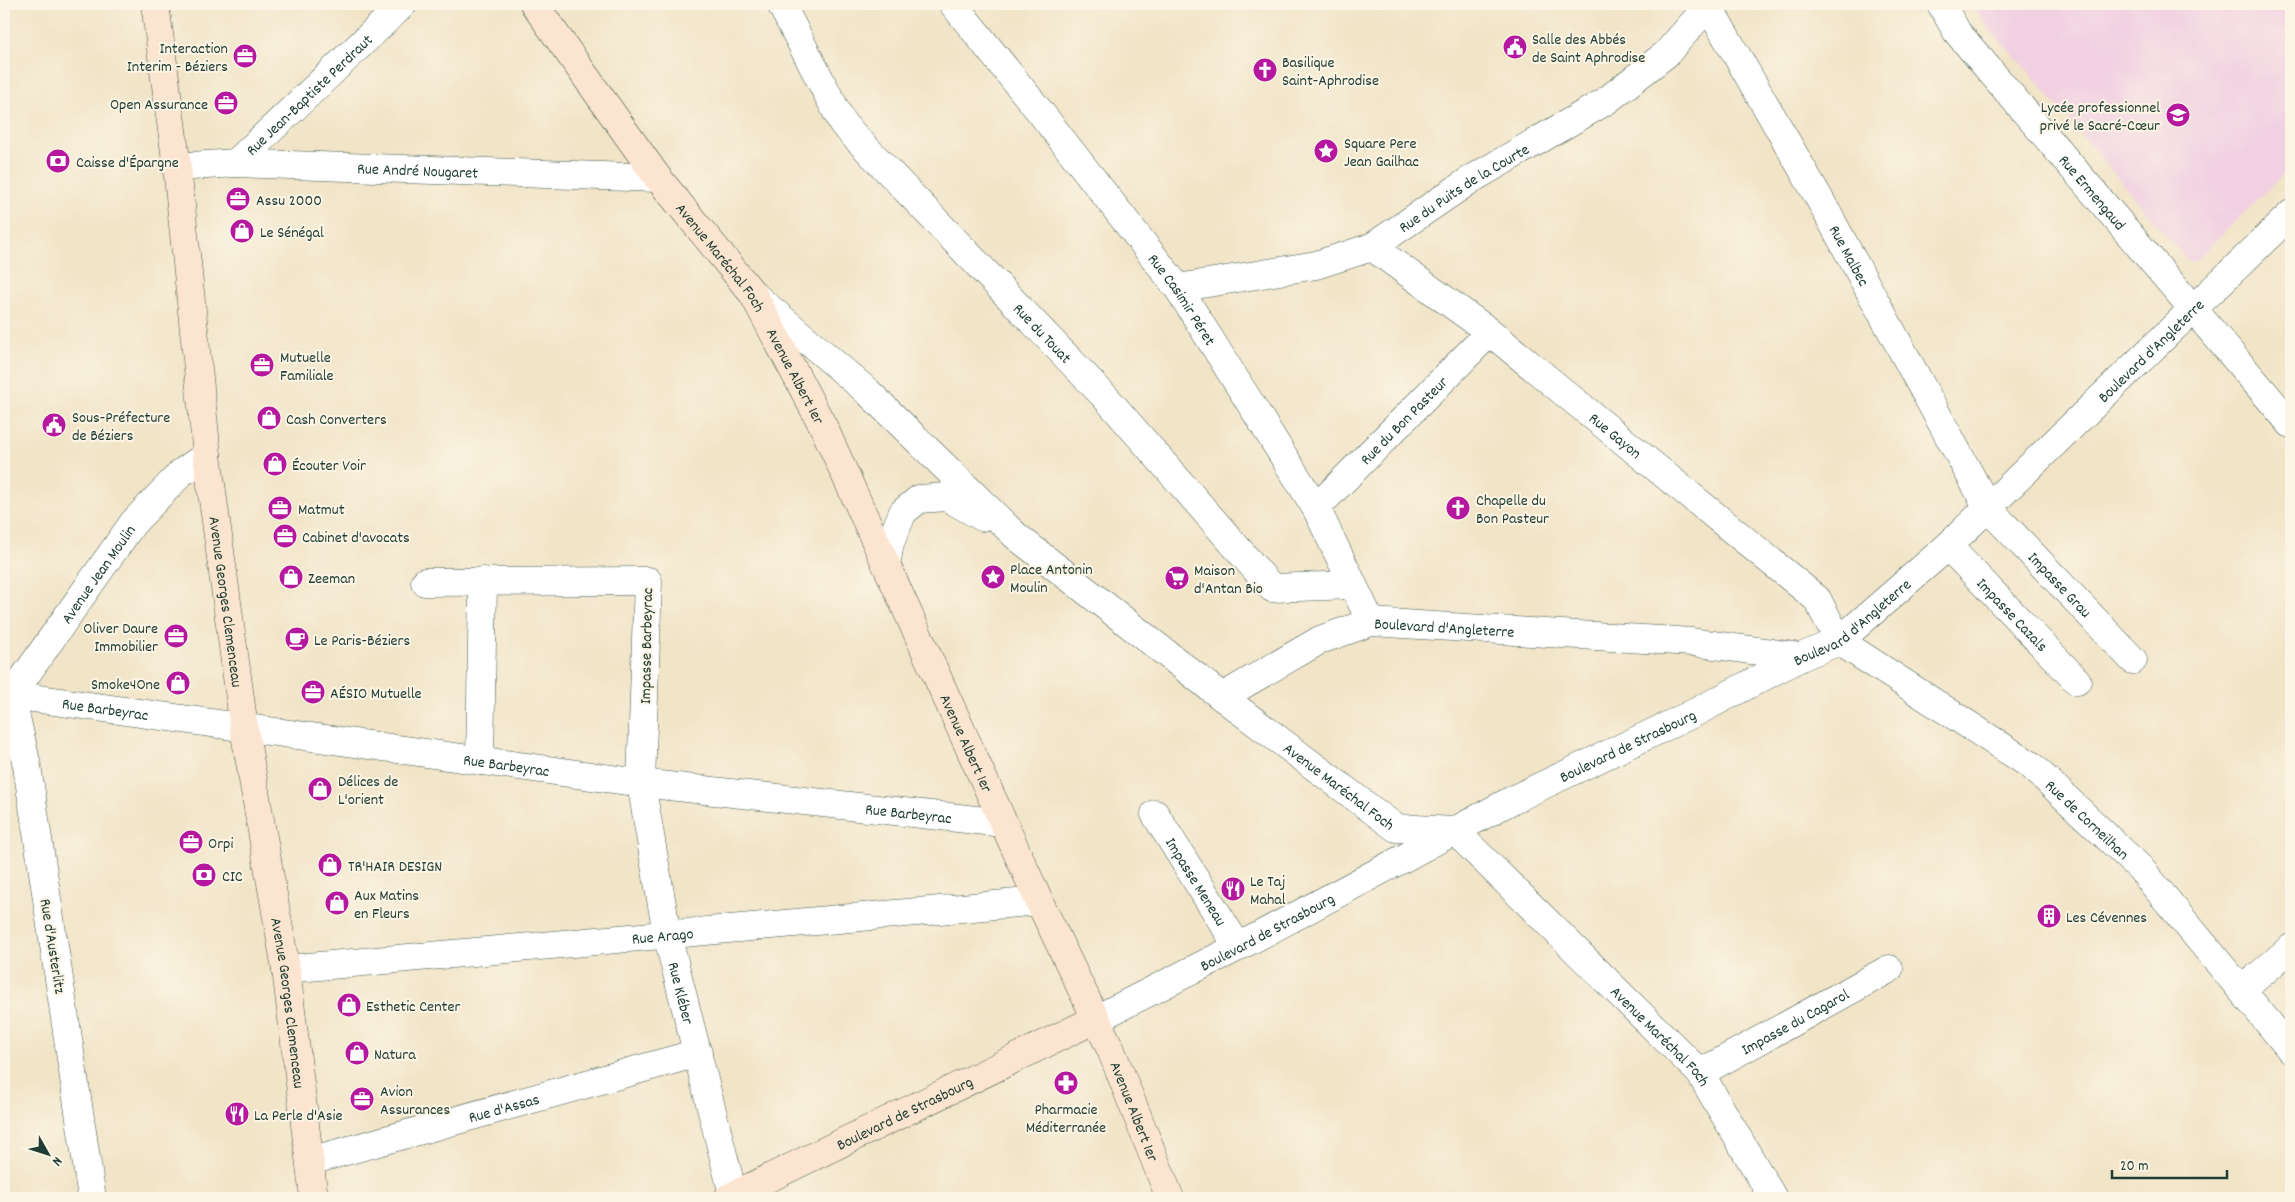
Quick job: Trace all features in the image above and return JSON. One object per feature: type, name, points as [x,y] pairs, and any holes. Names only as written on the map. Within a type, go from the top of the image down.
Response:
[{"type":"main road","name":"Avenue Georges Clemenceau","points":[[155,4],[177,167],[207,455],[244,728],[286,969],[314,1198]]},
{"type":"main road","name":"Avenue Maréchal Foch","points":[[534,4],[658,178],[753,294]]},
{"type":"main road","name":"Avenue Albert 1er","points":[[753,294],[824,428],[1003,823],[1111,1050],[1170,1198]]},
{"type":"main road","name":"Boulevard de Strasbourg","points":[[732,1197],[1096,1019]]},
{"type":"street","name":"Rue Jean-Baptiste Perdraut","points":[[236,163],[403,4]]},
{"type":"street","name":"Rue du Touat","points":[[781,4],[843,124],[1108,400],[1272,588],[1353,585]]},
{"type":"street","name":"Rue Casimir Péret","points":[[953,4],[1178,288],[1316,508],[1371,622]]},
{"type":"street","name":"Rue Ermengaud","points":[[1941,4],[1957,32],[2291,424]]},
{"type":"street","name":"Rue du Puits de la Courte","points":[[1178,288],[1316,264],[1372,247],[1470,180],[1606,101],[1666,54],[1708,5]]},
{"type":"street","name":"Rue Malbec","points":[[1708,5],[1818,198],[1988,508]]},
{"type":"street","name":"Rue André Nougaret","points":[[177,167],[236,163],[658,178]]},
{"type":"street","name":"Boulevard d'Angleterre","points":[[1222,697],[1320,640],[1371,622],[1692,642],[1801,657],[1839,641],[1948,546],[2291,214]]},
{"type":"street","name":"Rue Gayon","points":[[1372,247],[1490,332],[1818,599],[1839,641]]},
{"type":"street","name":"Avenue Maréchal Foch","points":[[753,294],[868,392],[1016,536],[1222,697],[1396,828],[1455,831],[1700,1073],[1773,1198]]},
{"type":"street","name":"Rue du Bon Pasteur","points":[[1316,508],[1490,332]]},
{"type":"street","name":"Avenue Jean Moulin","points":[[7,700],[133,523],[181,473],[207,455]]},
{"type":"street","name":"Avenue Maréchal Foch","points":[[886,565],[890,543],[903,512],[919,499],[947,497],[1016,536]]},
{"type":"street","name":"Impasse Grau","points":[[1988,508],[2132,660]]},
{"type":"street","name":"Impasse Cazals","points":[[1948,546],[2077,681]]},
{"type":"street","name":"Impasse Barbeyrac","points":[[425,582],[648,580],[641,783]]},
{"type":"street","points":[[480,761],[483,581]]},
{"type":"street","name":"Rue de Corneilhan","points":[[1839,641],[2032,766],[2140,868],[2291,1050]]},
{"type":"street","name":"Boulevard de Strasbourg","points":[[1096,1019],[1238,947],[1378,870],[1512,800],[1694,713],[1801,657]]},
{"type":"street","name":"Rue Barbeyrac","points":[[7,700],[244,728],[641,783],[1003,823]]},
{"type":"street","name":"Rue d'Austerlitz","points":[[7,700],[27,766],[92,1198]]},
{"type":"street","name":"Rue Kléber","points":[[641,783],[667,934],[698,1053],[732,1197]]},
{"type":"street","name":"Impasse Meneau","points":[[1155,814],[1238,947]]},
{"type":"street","name":"Rue Arago","points":[[286,969],[1039,901]]},
{"type":"street","points":[[2242,990],[2291,948]]},
{"type":"street","name":"Impasse du Cagarol","points":[[1700,1073],[1889,969]]},
{"type":"street","name":"Rue d'Assas","points":[[310,1161],[698,1053]]},
{"type":"shaded area","name":"Lycée professionnel privé le Sacré-Cœur","points":[[1972,4],[2291,4],[2291,167],[2192,262],[2185,258],[2021,63],[1989,29]]},
{"type":"place","name":"Salle des Abbés de Saint Aphrodise","points":[[1515,47]]},
{"type":"place","name":"Interaction Interim - Béziers","points":[[245,56]]},
{"type":"place","name":"Basilique Saint-Aphrodise","points":[[1265,70]]},
{"type":"place","name":"Open Assurance","points":[[226,103]]},
{"type":"place","name":"Lycée professionnel privé le Sacré-Cœur","points":[[2178,115]]},
{"type":"place","name":"Square Pere Jean Gailhac","points":[[1326,151]]},
{"type":"place","name":"Caisse d'Épargne","points":[[58,161]]},
{"type":"place","name":"Assu 2000","points":[[238,199]]},
{"type":"place","name":"Le Sénégal","points":[[242,231]]},
{"type":"place","name":"Mutuelle Familiale","points":[[262,365]]},
{"type":"place","name":"Cash Converters","points":[[269,418]]},
{"type":"place","name":"Sous-Préfecture de Béziers","points":[[54,425]]},
{"type":"place","name":"Écouter Voir","points":[[275,464]]},
{"type":"place","name":"Matmut","points":[[280,508]]},
{"type":"place","name":"Chapelle du Bon Pasteur","points":[[1458,508]]},
{"type":"place","name":"Cabinet d'avocats","points":[[285,536]]},
{"type":"place","name":"Zeeman","points":[[291,577]]},
{"type":"place","name":"Place Antonin Moulin","points":[[993,577]]},
{"type":"place","name":"Maison d'Antan Bio","points":[[1177,578]]},
{"type":"place","name":"Oliver Daure Immobilier","points":[[176,636]]},
{"type":"place","name":"Le Paris-Béziers","points":[[297,639]]},
{"type":"place","name":"Smoke4One","points":[[178,683]]},
{"type":"place","name":"AÉSIO Mutuelle","points":[[313,692]]},
{"type":"place","name":"Délices de L'orient","points":[[320,789]]},
{"type":"place","name":"Orpi","points":[[191,842]]},
{"type":"place","name":"TR'HAIR DESIGN","points":[[330,865]]},
{"type":"place","name":"CIC","points":[[204,875]]},
{"type":"place","name":"Le Taj Mahal","points":[[1233,889]]},
{"type":"place","name":"Aux Matins en Fleurs","points":[[337,903]]},
{"type":"place","name":"Les Cévennes","points":[[2049,916]]},
{"type":"place","name":"Esthetic Center","points":[[349,1005]]},
{"type":"place","name":"Natura","points":[[357,1053]]},
{"type":"place","name":"Pharmacie Méditerranée","points":[[1066,1083]]},
{"type":"place","name":"Avion Assurances","points":[[362,1099]]},
{"type":"place","name":"La Perle d'Asie","points":[[237,1114]]}]
